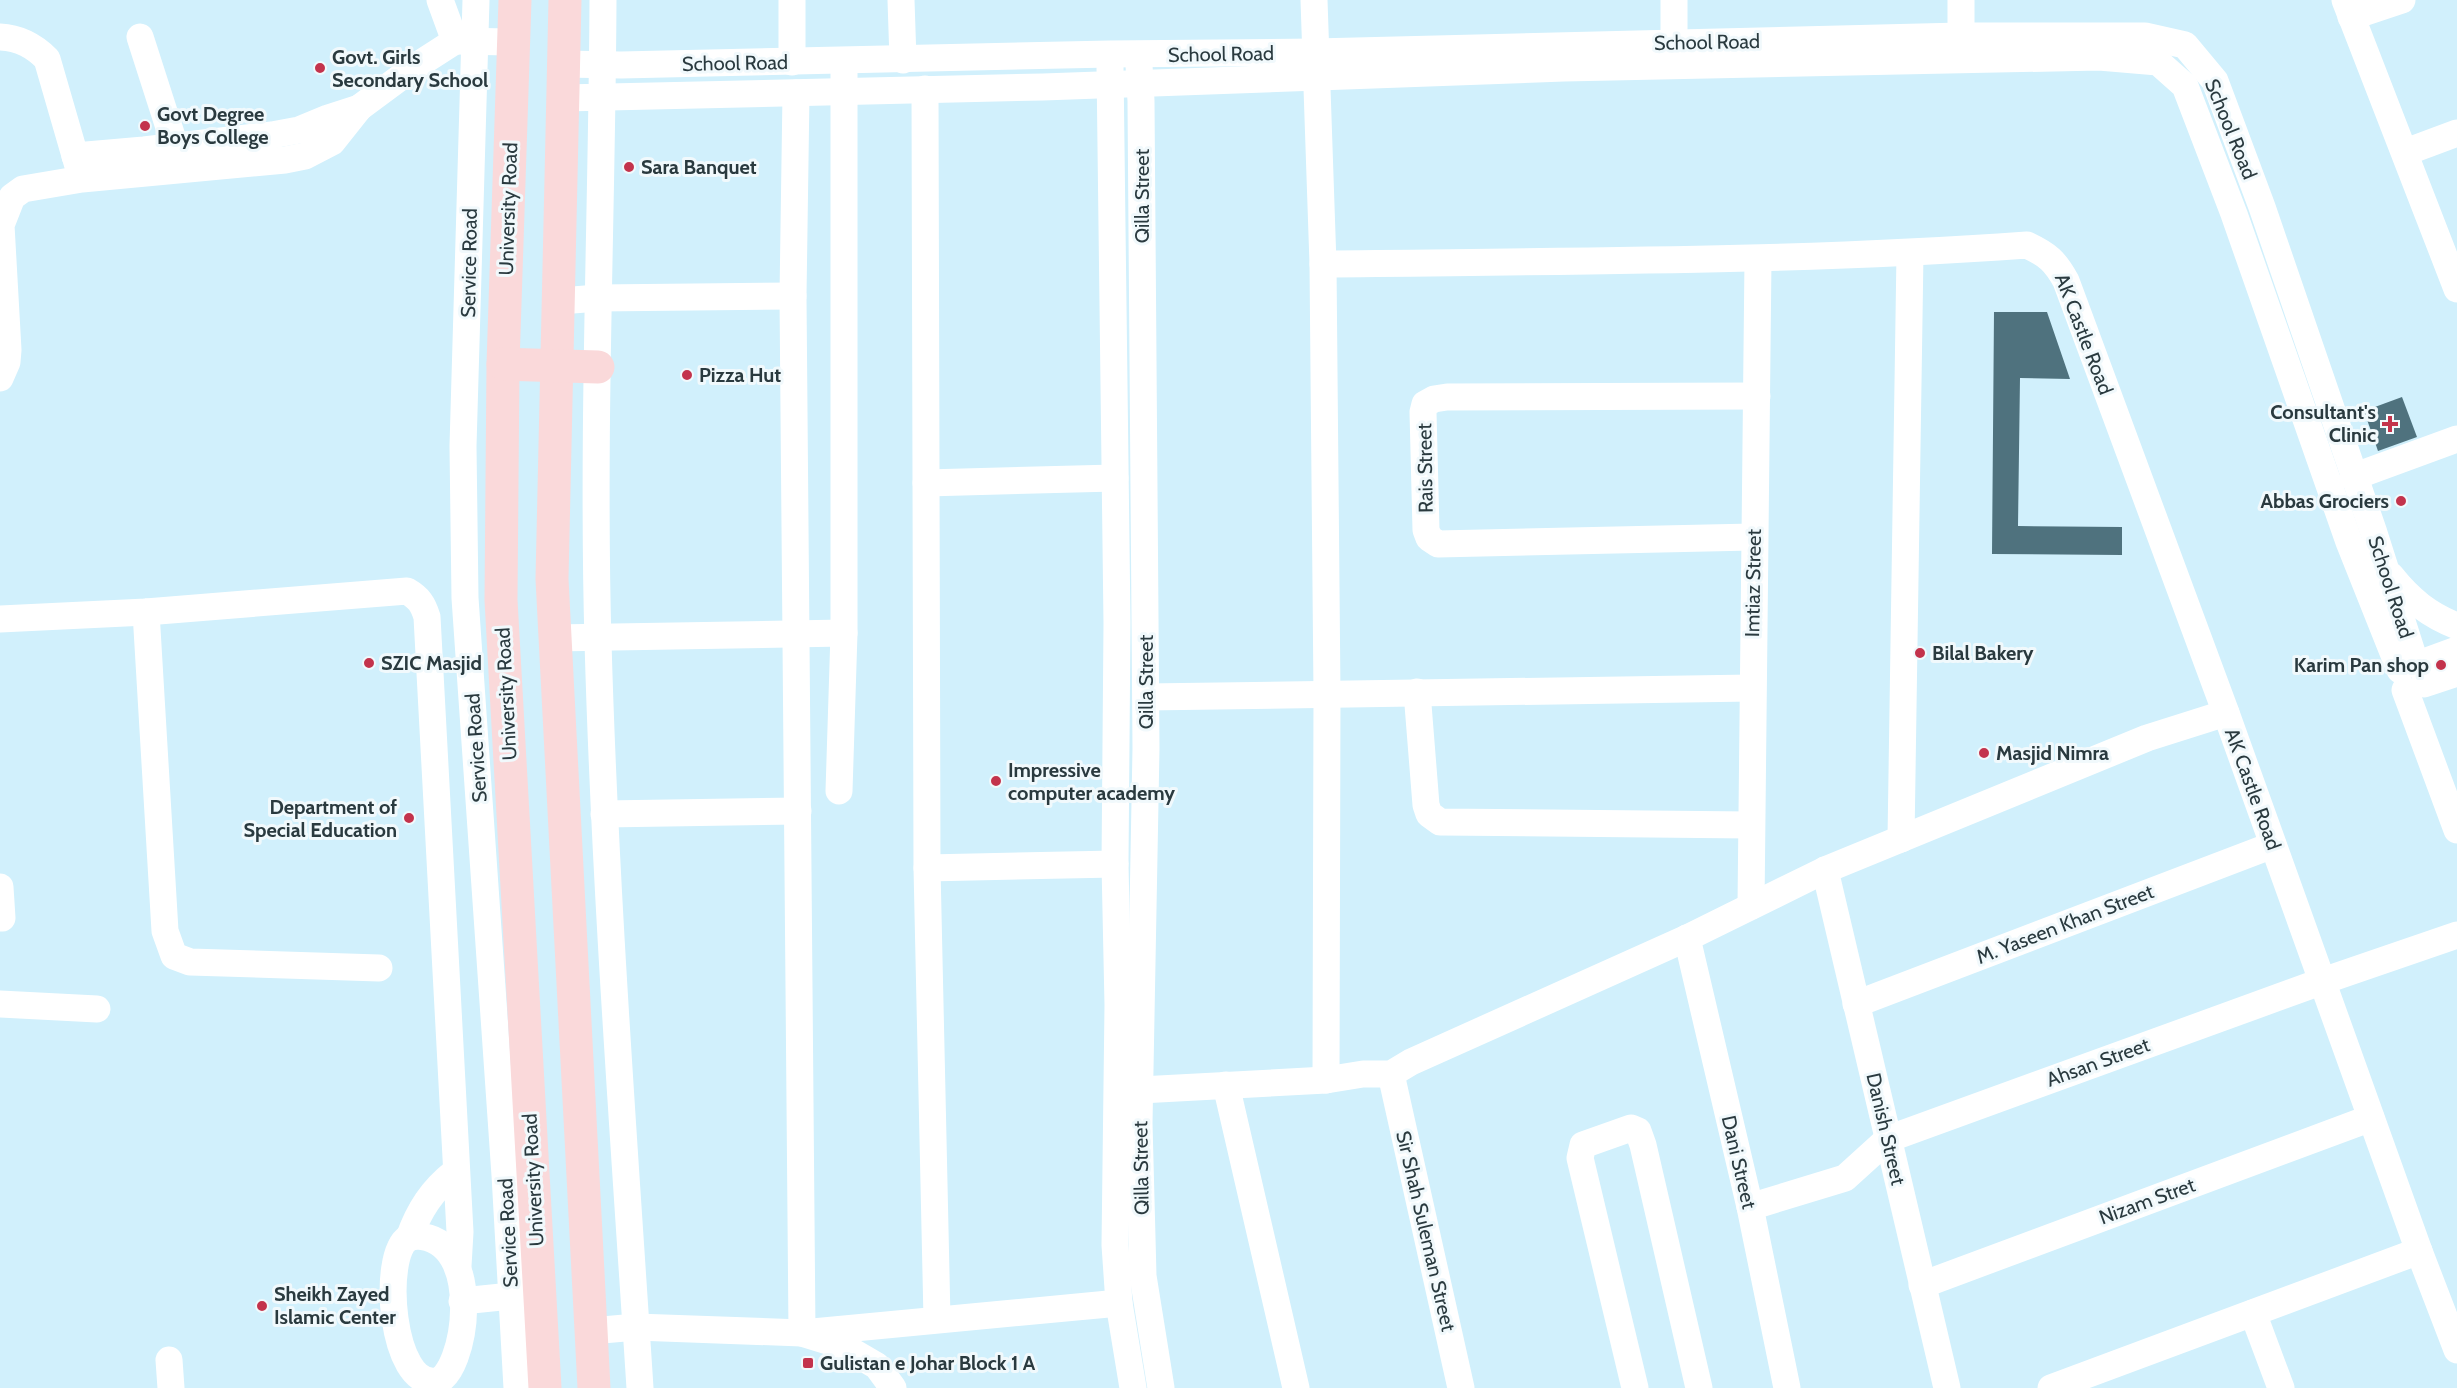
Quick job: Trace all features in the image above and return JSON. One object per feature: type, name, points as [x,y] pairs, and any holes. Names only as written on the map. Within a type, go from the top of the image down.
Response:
[{"type":"main road","name":"University Road","points":[[515,0],[503,364],[501,600],[526,1295],[545,1388]]},
{"type":"main road","points":[[565,0],[552,579],[594,1388]]},
{"type":"main road","points":[[503,364],[598,368]]},
{"type":"street","points":[[440,0],[465,42]]},
{"type":"street","name":"Service Road","points":[[476,0],[465,42],[466,363],[463,446],[465,598],[526,1295],[517,1388]]},
{"type":"street","points":[[603,0],[598,298],[598,638],[604,814],[640,1388]]},
{"type":"street","points":[[792,0],[792,62]]},
{"type":"street","points":[[901,0],[903,60]]},
{"type":"street","points":[[1314,0],[1323,264],[1327,694],[1326,1080]]},
{"type":"street","points":[[1674,0],[1674,43]]},
{"type":"street","points":[[1961,0],[1961,36]]},
{"type":"street","points":[[2402,0],[2348,9],[2406,152],[2457,288]]},
{"type":"street","name":"School Road","points":[[564,98],[1140,83],[1316,65],[1674,43],[1961,36],[2069,47],[2099,57],[2158,62],[2185,86],[2362,537],[2413,680],[2457,782]]},
{"type":"street","name":"School Road","points":[[564,64],[792,62],[1138,54],[1316,65],[1564,68],[2069,47],[2145,36],[2185,45],[2215,81],[2262,207],[2353,477],[2362,537],[2386,571],[2413,680],[2457,830]]},
{"type":"street","points":[[0,37],[24,41],[47,59],[79,167]]},
{"type":"street","points":[[140,37],[175,146]]},
{"type":"street","points":[[79,167],[285,160],[305,156],[332,142],[359,108],[413,68],[465,42],[514,42]]},
{"type":"street","name":"Qilla Street","points":[[1110,54],[1115,478],[1115,864],[1119,1005],[1115,1245],[1119,1303],[1133,1388]]},
{"type":"street","name":"Qilla Street","points":[[1138,54],[1146,697],[1140,1090],[1143,1276],[1161,1388]]},
{"type":"street","points":[[839,791],[844,633],[844,61]]},
{"type":"street","points":[[925,89],[927,868],[937,1319]]},
{"type":"street","points":[[796,93],[793,296],[802,1333]]},
{"type":"street","points":[[0,378],[7,362],[8,350],[0,235],[6,209],[12,197],[23,189],[79,167],[175,146],[299,130],[359,108]]},
{"type":"street","points":[[2406,152],[2457,133]]},
{"type":"street","name":"AK Castle Road","points":[[1910,253],[2027,245],[2056,263],[2066,281],[2226,713],[2419,1251],[2457,1350]]},
{"type":"street","points":[[1323,264],[1758,259],[1910,253],[1902,839]]},
{"type":"street","name":"Imtiaz Street","points":[[1751,906],[1753,537],[1758,259]]},
{"type":"street","points":[[560,301],[598,298],[793,296]]},
{"type":"street","points":[[466,363],[503,364]]},
{"type":"street","name":"Rais Street","points":[[1753,537],[1438,544],[1429,538],[1426,530],[1423,412],[1425,404],[1434,399],[1447,397],[1757,396]]},
{"type":"street","points":[[2353,477],[2454,447]]},
{"type":"street","points":[[926,483],[1115,478]]},
{"type":"street","points":[[2386,571],[2408,597],[2434,617],[2457,626]]},
{"type":"street","points":[[0,620],[146,612],[407,591],[423,604],[427,617],[460,1232],[458,1266],[462,1301],[459,1344],[443,1383],[428,1381],[410,1366],[399,1341],[394,1316],[394,1285],[399,1255],[409,1238],[421,1208],[442,1182],[456,1172]]},
{"type":"street","points":[[146,612],[165,931],[174,956],[190,962],[379,968]]},
{"type":"street","points":[[554,639],[844,633]]},
{"type":"street","points":[[2413,680],[2457,650]]},
{"type":"street","points":[[2413,680],[2457,673]]},
{"type":"street","points":[[1146,697],[1752,688]]},
{"type":"street","points":[[1417,692],[1426,805],[1429,814],[1440,822],[1750,825]]},
{"type":"street","points":[[1140,1090],[1326,1080],[1363,1074],[1391,1074],[1411,1062],[1687,938],[1825,870],[2147,738],[2226,713]]},
{"type":"street","points":[[604,814],[798,811]]},
{"type":"street","name":"M. Yaseen Khan Street","points":[[1856,1004],[2273,845]]},
{"type":"street","points":[[927,868],[1115,864]]},
{"type":"street","name":"Danish Street","points":[[1825,870],[1947,1388]]},
{"type":"street","points":[[0,887],[2,918]]},
{"type":"street","name":"Ahsan Street","points":[[1750,1207],[1845,1178],[1888,1138],[2457,935]]},
{"type":"street","name":"Dani Street","points":[[1687,938],[1750,1207],[1787,1388]]},
{"type":"street","points":[[0,1004],[97,1009]]},
{"type":"street","name":"Sir Shah Suleman Street","points":[[1391,1074],[1461,1388]]},
{"type":"street","points":[[1226,1085],[1296,1388]]},
{"type":"street","name":"Nizam Stret","points":[[1923,1285],[2372,1118]]},
{"type":"street","points":[[1635,1388],[1580,1158],[1583,1145],[1631,1128],[1638,1131],[1643,1145],[1700,1388]]},
{"type":"street","points":[[409,1238],[428,1236],[438,1240],[451,1252],[458,1266]]},
{"type":"street","points":[[2051,1388],[2419,1251]]},
{"type":"street","points":[[462,1301],[526,1295]]},
{"type":"street","points":[[591,1330],[636,1327],[802,1333],[1119,1303]]},
{"type":"street","points":[[2253,1313],[2281,1388]]},
{"type":"street","points":[[802,1333],[841,1345],[877,1366],[893,1388]]},
{"type":"street","points":[[169,1360],[171,1388]]},
{"type":"building","points":[[1994,312],[2047,312],[2070,379],[2020,378],[2018,526],[2122,527],[2122,555],[1992,554]]},
{"type":"building","name":"Consultant's Clinic","points":[[2402,397],[2417,437],[2378,451],[2364,411]]},
{"type":"place","name":"Govt. Girls Secondary School","points":[[320,68]]},
{"type":"place","name":"Govt Degree Boys College","points":[[145,126]]},
{"type":"place","name":"Sara Banquet","points":[[629,167]]},
{"type":"place","name":"Pizza Hut","points":[[687,375]]},
{"type":"place","name":"Consultant's Clinic","points":[[2390,424]]},
{"type":"place","name":"Abbas Grociers","points":[[2401,501]]},
{"type":"place","name":"Bilal Bakery","points":[[1920,653]]},
{"type":"place","name":"SZIC Masjid","points":[[369,663]]},
{"type":"place","name":"Karim Pan shop","points":[[2441,665]]},
{"type":"place","name":"Masjid Nimra","points":[[1984,753]]},
{"type":"place","name":"Impressive computer academy","points":[[996,781]]},
{"type":"place","name":"Department of Special Education","points":[[409,818]]},
{"type":"place","name":"Sheikh Zayed Islamic Center","points":[[262,1306]]},
{"type":"place","name":"Gulistan e Johar Block 1 A","points":[[808,1363]]}]
